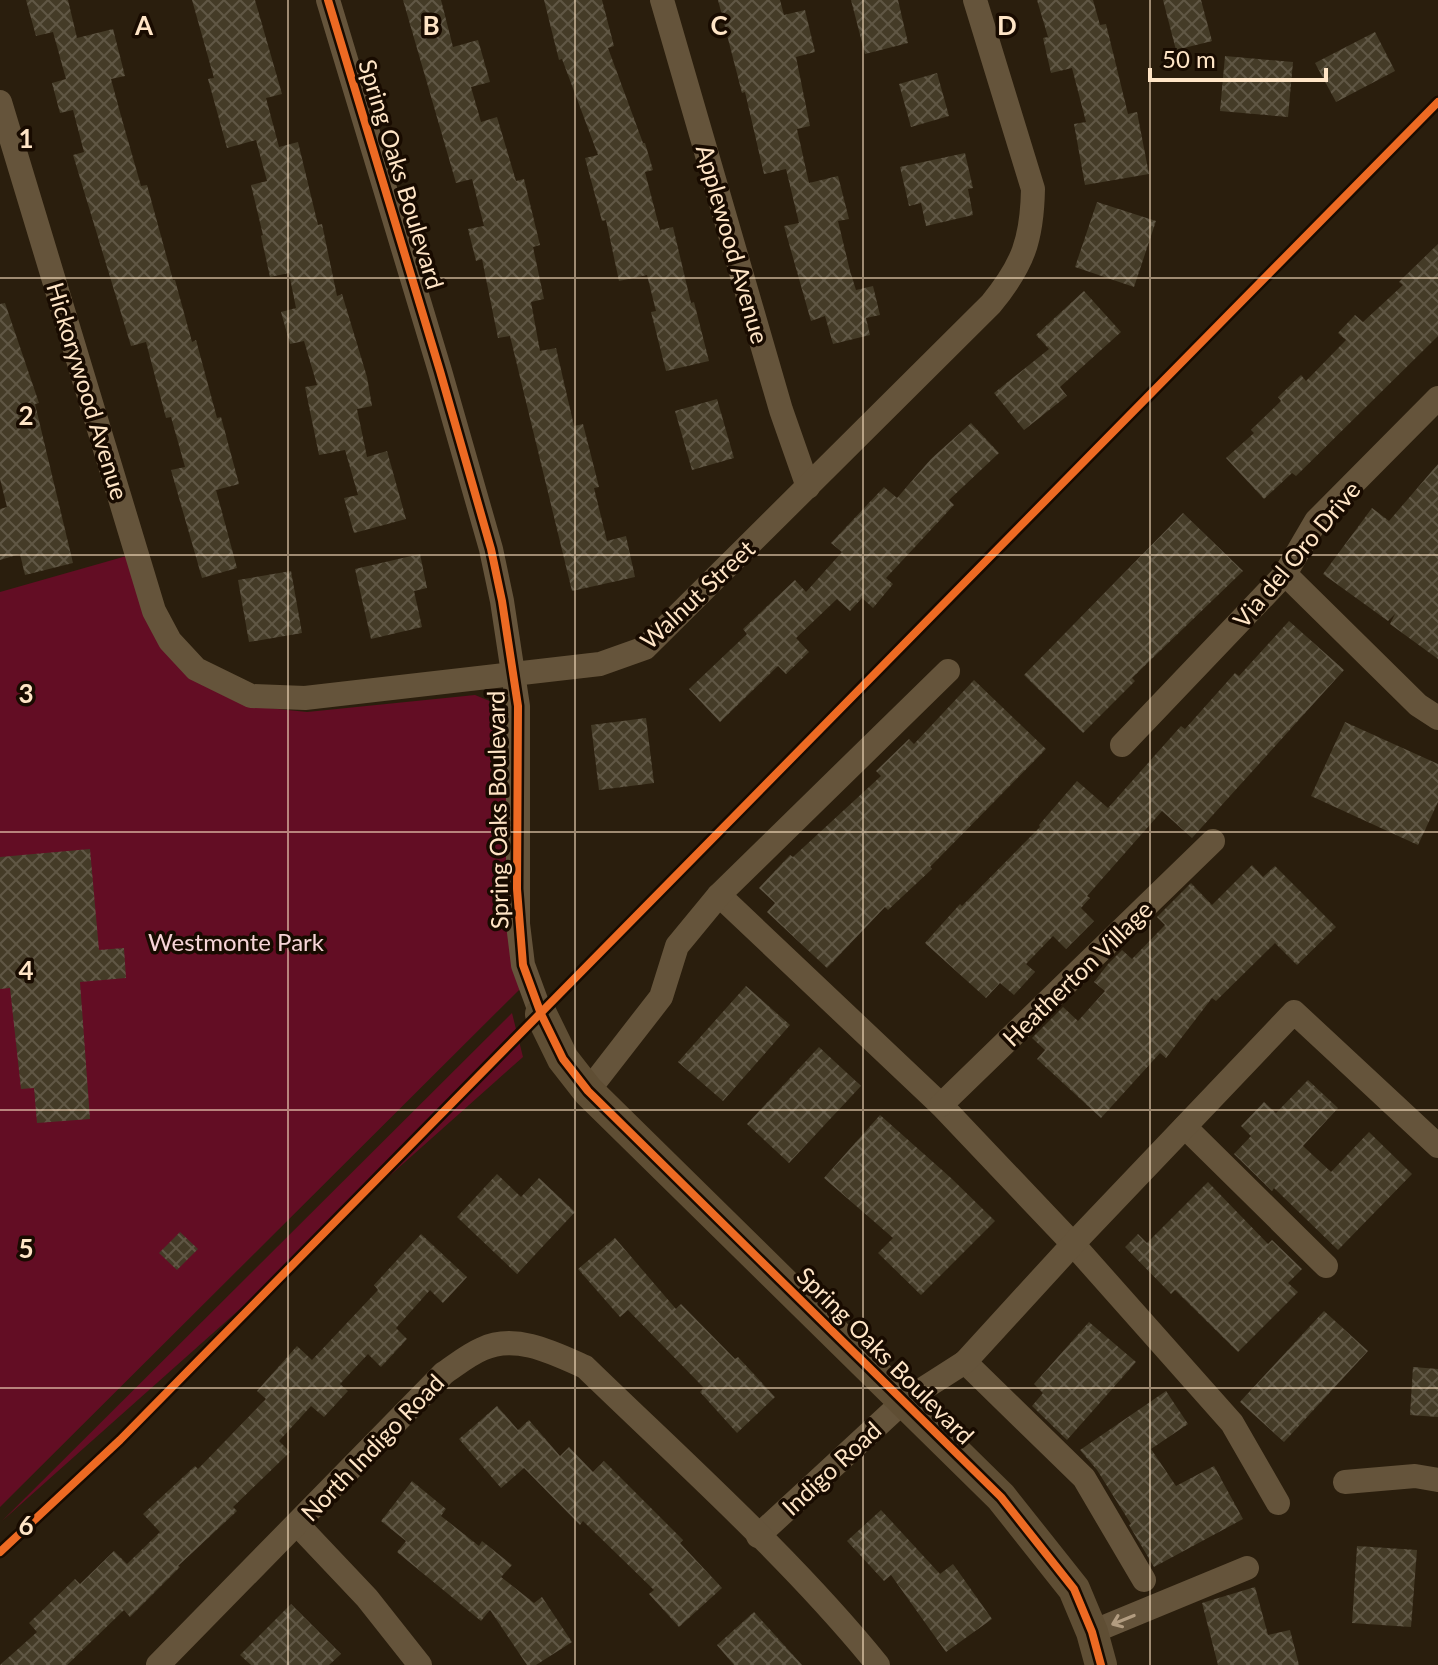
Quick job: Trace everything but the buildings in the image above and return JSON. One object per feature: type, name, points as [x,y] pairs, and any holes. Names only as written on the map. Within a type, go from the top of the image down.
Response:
[{"type":"street","name":"Spring Oaks Boulevard","points":[[328,0],[491,549],[518,706],[518,924],[523,965],[541,1014],[563,1059],[588,1091],[1001,1497],[1074,1589],[1092,1632],[1101,1665]]},
{"type":"street","name":"Applewood Avenue","points":[[662,0],[781,410],[808,487]]},
{"type":"street","name":"Walnut Street","points":[[196,669],[251,696],[305,698],[600,664],[645,648],[991,304],[1013,276],[1028,241],[1033,189],[975,0]]},
{"type":"street","name":"Hickorywood Avenue","points":[[0,102],[154,611],[170,641],[196,669]]},
{"type":"street","name":"Via del Oro Drive","points":[[1122,745],[1285,574],[1316,521],[1438,398]]},
{"type":"street","points":[[1285,574],[1418,705],[1438,718]]},
{"type":"street","points":[[588,1091],[661,997],[677,946],[719,895],[948,671]]},
{"type":"street","name":"Heatherton Village","points":[[941,1105],[1213,841]]},
{"type":"street","points":[[719,895],[941,1105],[1073,1244],[1232,1423],[1278,1503]]},
{"type":"street","points":[[904,1401],[965,1362],[1294,1012],[1438,1146]]},
{"type":"street","points":[[1185,1127],[1326,1266]]},
{"type":"street","name":"North Indigo Road","points":[[158,1665],[444,1373],[484,1348],[521,1343],[585,1367],[758,1536],[854,1635],[878,1665]]},
{"type":"street","points":[[965,1362],[1084,1478],[1144,1580]]},
{"type":"street","name":"Indigo Road","points":[[758,1536],[904,1401]]},
{"type":"street","points":[[1345,1482],[1415,1476],[1438,1480]]},
{"type":"street","points":[[297,1524],[367,1598],[420,1665]]},
{"type":"street","points":[[1092,1632],[1247,1568]]},
{"type":"green space","name":"Westmonte Park","points":[[130,555],[148,610],[248,706],[307,712],[475,695],[492,702],[498,711],[525,984],[0,1507],[0,592]]},
{"type":"green space","points":[[512,1013],[523,1057],[2,1521]]},
{"type":"cycle path","points":[[328,0],[440,371],[491,549],[502,601],[518,706],[517,889],[523,965],[541,1014],[563,1059],[588,1091],[1001,1497],[1074,1589],[1092,1632],[1101,1665]]},
{"type":"cycle path","points":[[0,1552],[120,1440],[1438,102]]}]
